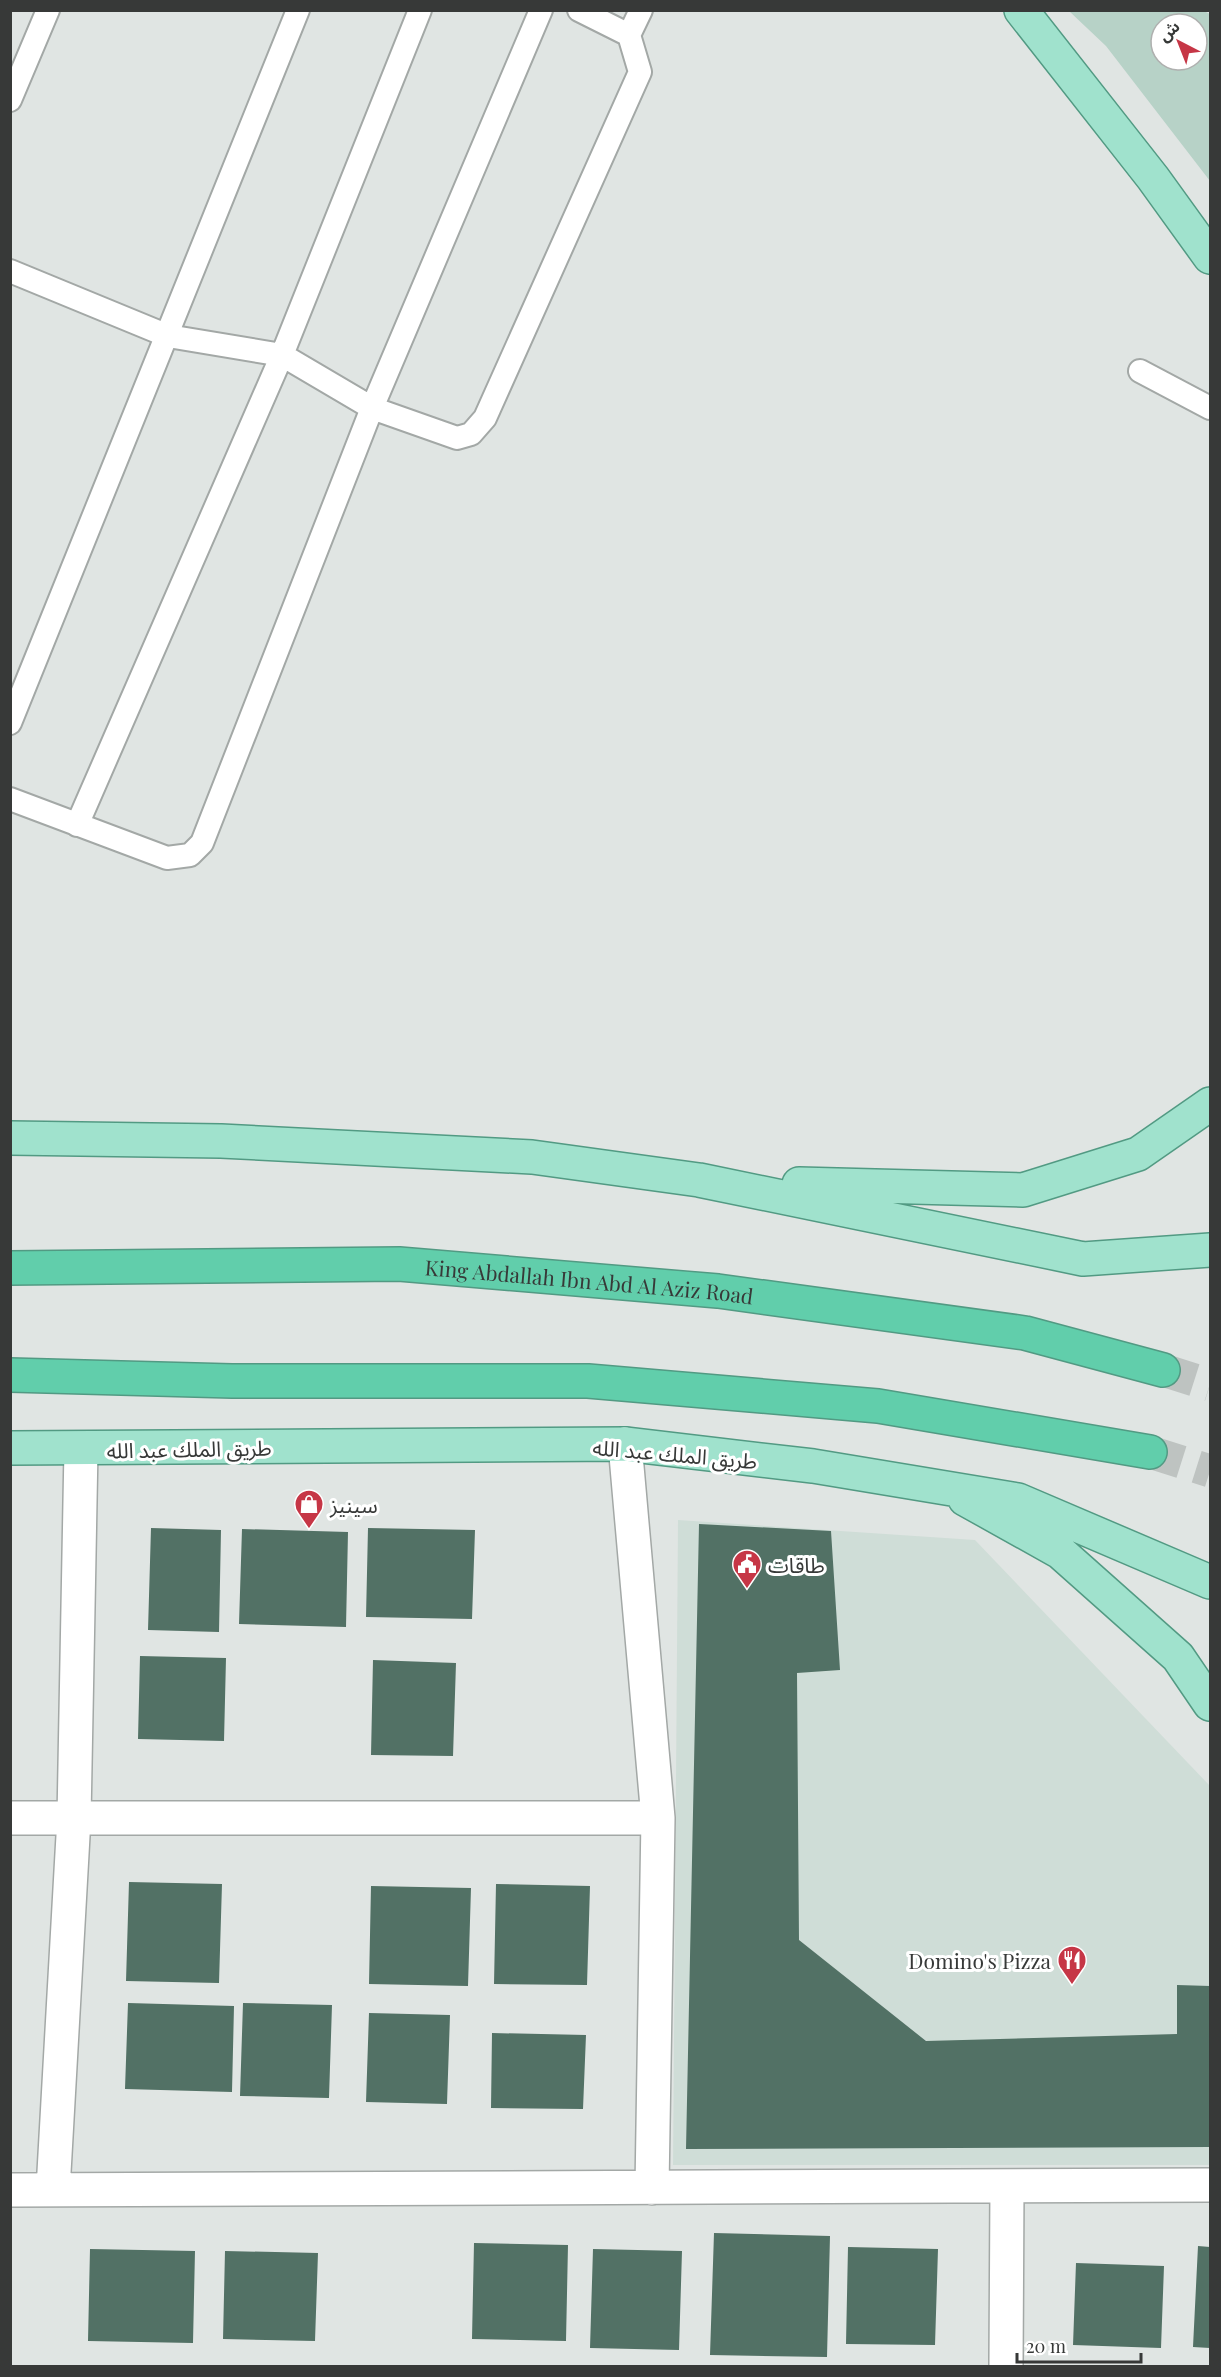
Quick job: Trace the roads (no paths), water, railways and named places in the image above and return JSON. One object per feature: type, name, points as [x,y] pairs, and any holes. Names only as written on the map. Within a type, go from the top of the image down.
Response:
[{"type":"highway","name":"King Abdallah Ibn Abd Al Aziz Road","points":[[10,1268],[399,1264],[718,1291],[1025,1333],[1163,1370]]},
{"type":"highway","points":[[10,1375],[232,1381],[588,1381],[878,1406],[1150,1452]]},
{"type":"highway","points":[[10,1395],[232,1381]]},
{"type":"main road","points":[[1021,10],[1153,178],[1210,257]]},
{"type":"main road","points":[[699,1180],[936,1190],[1023,1191],[1138,1154],[1210,1104]]},
{"type":"main road","points":[[10,1138],[221,1141],[532,1157],[699,1180],[1083,1259],[1210,1250]]},
{"type":"main road","name":"طريق الملك عبد الله","points":[[10,1448],[625,1444],[813,1467],[1018,1500],[1210,1582]]},
{"type":"main road","points":[[945,1488],[1060,1552],[1178,1657],[1210,1704]]},
{"type":"street","points":[[625,1444],[658,1818],[652,2188]]},
{"type":"street","points":[[53,2190],[74,1818],[81,1449]]},
{"type":"street","points":[[10,1818],[658,1818]]},
{"type":"street","points":[[10,2190],[1210,2185]]},
{"type":"street","points":[[1006,2367],[1007,2186]]},
{"type":"lane","points":[[10,100],[48,10]]},
{"type":"lane","points":[[10,723],[298,10]]},
{"type":"lane","points":[[77,825],[282,355],[420,10]]},
{"type":"lane","points":[[10,799],[167,858],[190,855],[202,843],[372,408],[541,10]]},
{"type":"lane","points":[[579,10],[629,34]]},
{"type":"lane","points":[[10,271],[168,336],[282,355],[372,408],[457,438],[471,434],[484,418],[640,72],[629,34],[641,10]]},
{"type":"lane","points":[[1140,371],[1210,408]]},
{"type":"tunnel","points":[[1163,1370],[1210,1385]]},
{"type":"tunnel","points":[[1150,1452],[1210,1471]]},
{"type":"place","name":"سينيز","points":[[309,1530]]},
{"type":"place","name":"طاقات","points":[[747,1590]]},
{"type":"place","name":"Domino's Pizza","points":[[1072,1986]]}]
